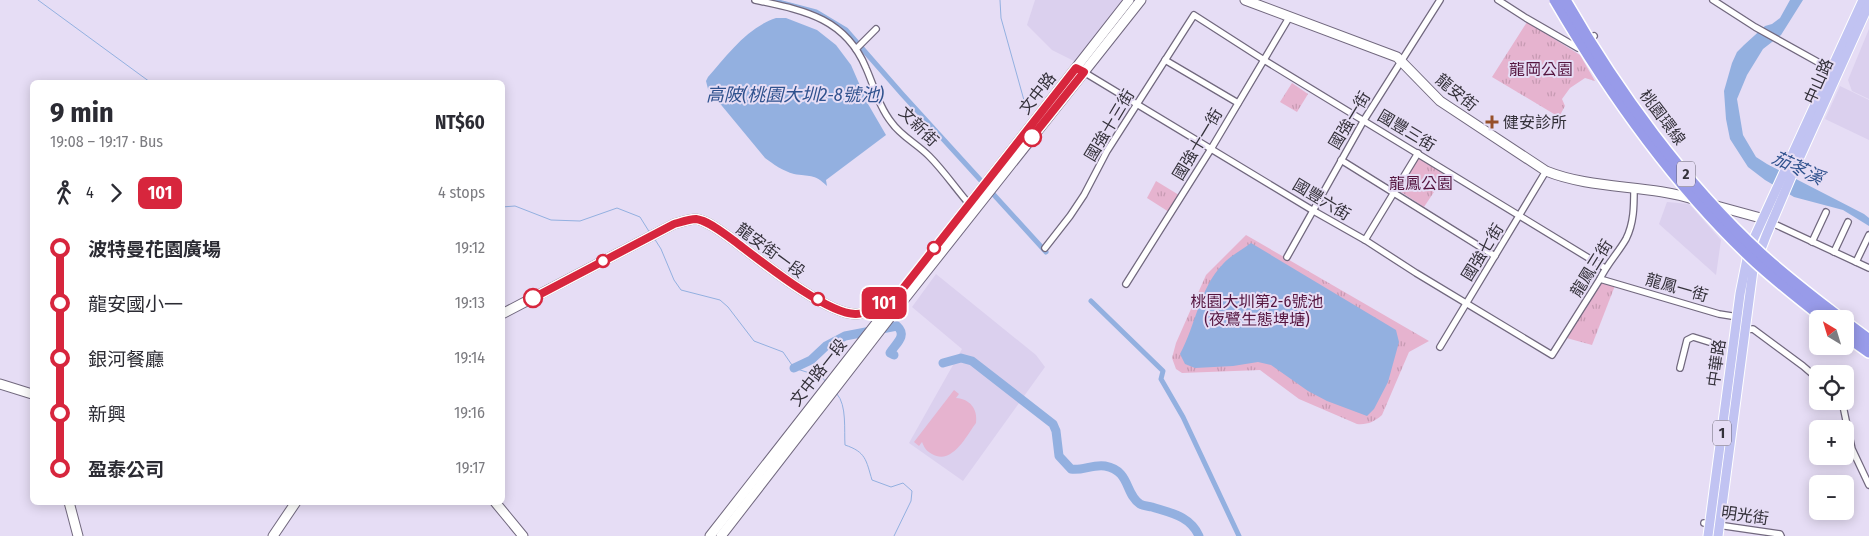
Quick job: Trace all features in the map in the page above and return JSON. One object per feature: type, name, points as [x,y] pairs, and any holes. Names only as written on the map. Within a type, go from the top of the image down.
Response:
[{"type":"highway","name":"桃園環線","points":[[1555,0],[1604,81],[1688,190],[1757,263],[1813,310]]},
{"type":"highway","name":"桃園環線","points":[[1565,0],[1646,124],[1694,183],[1761,254],[1830,310]]},
{"type":"highway","points":[[1854,329],[1869,340]]},
{"type":"highway","points":[[1854,341],[1869,352]]},
{"type":"main road","name":"中山路","points":[[1776,201],[1834,72],[1863,0]]},
{"type":"main road","name":"中山路","points":[[1834,72],[1869,4]]},
{"type":"main road","name":"中華路","points":[[1708,536],[1742,318],[1749,249],[1763,218],[1776,201]]},
{"type":"main road","name":"中華路","points":[[1742,318],[1754,270],[1772,222],[1776,201]]},
{"type":"main road","name":"中華路","points":[[1711,525],[1718,536]]},
{"type":"street","name":"文新街","points":[[755,0],[797,9],[817,16],[858,47],[892,123],[929,156],[972,207]]},
{"type":"street","name":"文中路","points":[[1080,70],[1129,0]]},
{"type":"street","name":"文中路","points":[[972,207],[1080,70],[1141,0]]},
{"type":"street","name":"龍安街","points":[[1244,0],[1392,55],[1402,61],[1440,102],[1546,172],[1584,181],[1688,197],[1772,222]]},
{"type":"street","name":"國強一街","points":[[1287,257],[1364,120],[1440,0]]},
{"type":"street","points":[[1498,0],[1578,48],[1594,36]]},
{"type":"street","points":[[1713,0],[1755,27],[1834,72]]},
{"type":"street","name":"國豐三街","points":[[1194,14],[1264,60],[1606,268]]},
{"type":"street","name":"國強十三街","points":[[1045,248],[1084,195],[1107,151],[1194,14]]},
{"type":"street","name":"國強十一街","points":[[1126,284],[1290,16]]},
{"type":"street","points":[[858,47],[876,29]]},
{"type":"street","points":[[1165,60],[1238,103]]},
{"type":"street","name":"國豐六街","points":[[1080,70],[1312,210],[1366,240],[1552,356]]},
{"type":"street","points":[[1366,240],[1418,153]]},
{"type":"street","points":[[1341,160],[1495,256]]},
{"type":"street","name":"國強七街","points":[[1440,347],[1546,172]]},
{"type":"street","name":"龍鳳三街","points":[[1552,356],[1626,239],[1631,224],[1634,188]]},
{"type":"street","name":"文中路一段","points":[[721,536],[748,495],[843,372],[871,344],[893,310],[972,207]]},
{"type":"street","points":[[1812,242],[1826,212]]},
{"type":"street","name":"龍安街一段","points":[[505,312],[674,224],[696,219],[719,230],[796,287],[836,309],[849,314],[857,314],[884,303],[893,310]]},
{"type":"street","points":[[1772,222],[1869,268]]},
{"type":"street","points":[[1834,252],[1848,222]]},
{"type":"street","points":[[1856,262],[1869,235]]},
{"type":"street","name":"龍鳳一街","points":[[1600,279],[1719,314],[1742,318]]},
{"type":"street","name":"文中路一段","points":[[843,372],[858,345],[881,316],[893,310]]},
{"type":"street","points":[[1740,330],[1753,329],[1809,371]]},
{"type":"street","points":[[1680,368],[1687,340],[1693,338],[1709,342]]},
{"type":"street","points":[[0,384],[30,393]]},
{"type":"street","points":[[1844,410],[1852,449],[1869,485]]},
{"type":"street","name":"文中路一段","points":[[710,536],[748,495]]},
{"type":"street","points":[[70,505],[78,536]]},
{"type":"street","points":[[273,536],[294,505]]},
{"type":"street","points":[[497,505],[523,536]]},
{"type":"street","name":"明光街","points":[[1711,525],[1780,534],[1781,536]]},
{"type":"shaded area","points":[[1035,0],[1124,0],[1076,62],[1052,50],[1027,25]]},
{"type":"shaded area","points":[[1869,29],[1869,99],[1852,91],[1848,80]]},
{"type":"shaded area","points":[[1840,86],[1869,100],[1869,140],[1825,119]]},
{"type":"shaded area","points":[[1667,202],[1689,204],[1721,240],[1716,275],[1659,224]]},
{"type":"shaded area","points":[[936,274],[1036,355],[1045,367],[963,481],[909,443],[962,349],[912,307]]},
{"type":"green space","name":"龍岡公園","points":[[1527,22],[1580,55],[1595,81],[1585,78],[1570,88],[1562,99],[1565,106],[1559,117],[1492,77]]},
{"type":"green space","points":[[1292,83],[1308,94],[1297,112],[1280,102]]},
{"type":"green space","name":"龍鳳公園","points":[[1418,157],[1446,174],[1424,207],[1398,190]]},
{"type":"green space","points":[[1156,181],[1179,195],[1169,212],[1147,198]]},
{"type":"green space","name":"桃園大圳第2-6號池 (夜鷺生態埤塘)","points":[[1246,235],[1429,341],[1409,352],[1382,415],[1373,421],[1357,424],[1299,399],[1260,370],[1182,373],[1176,369],[1172,358],[1176,343],[1206,275]]},
{"type":"green space","points":[[1600,279],[1616,283],[1592,345],[1563,337]]},
{"type":"green space","points":[[954,390],[959,394],[956,398],[965,400],[974,409],[976,423],[958,448],[946,456],[939,457],[928,452],[922,442],[919,446],[914,442]]},
{"type":"water","points":[[1790,0],[1803,0],[1781,35],[1763,49],[1747,75],[1737,99],[1743,135],[1756,157],[1864,214],[1869,218],[1869,226],[1843,210],[1794,197],[1765,180],[1748,167],[1730,139],[1724,91],[1732,63],[1737,52],[1744,45],[1765,26],[1772,24],[1780,18]]},
{"type":"water","name":"高陂(桃園大圳2-8號池)","points":[[776,18],[786,18],[817,30],[836,45],[851,65],[868,104],[886,135],[826,180],[827,186],[815,177],[786,171],[765,158],[708,89],[706,81],[708,77],[730,51],[756,28]]},
{"type":"water","name":"桃園大圳第2-6號池 (夜鷺生態埤塘)","points":[[1251,243],[1396,330],[1399,342],[1388,382],[1374,409],[1367,416],[1327,401],[1308,391],[1271,365],[1258,362],[1233,366],[1195,368],[1185,364],[1180,354],[1208,285],[1226,261]]},
{"type":"waterway","points":[[38,0],[147,80]]},
{"type":"waterway","points":[[771,0],[816,12],[846,30],[1046,252]]},
{"type":"waterway","points":[[1000,0],[1001,18],[1027,111]]},
{"type":"waterway","points":[[505,207],[515,206],[551,220],[580,221],[617,208],[640,217],[650,233]]},
{"type":"waterway","points":[[654,238],[661,249],[674,280],[681,290],[720,300],[728,307],[754,341],[783,352],[794,368],[822,377],[826,382]]},
{"type":"waterway","points":[[1091,301],[1163,371],[1161,379],[1183,417],[1239,536]]},
{"type":"waterway","points":[[794,368],[811,360],[826,346],[845,336],[897,326],[901,337],[890,353],[894,355]]},
{"type":"waterway","points":[[943,363],[961,358],[972,361],[1053,424],[1056,431],[1059,456],[1071,469],[1105,466],[1119,472],[1131,494],[1140,504],[1179,516],[1191,524],[1199,536]]},
{"type":"waterway","points":[[837,394],[844,411],[845,445],[861,454],[872,480],[891,487],[903,483],[912,491],[911,501],[894,536]]},
{"type":"bus line","name":"101","points":[[533,298],[674,224],[696,219],[719,230],[796,287],[836,309],[849,314],[857,314],[884,303],[890,305],[1076,68],[1084,72],[1032,137]]},
{"type":"place","name":"健安診所","points":[[1492,122]]},
{"type":"water label","name":"茄苳溪","points":[[1798,168]]}]
